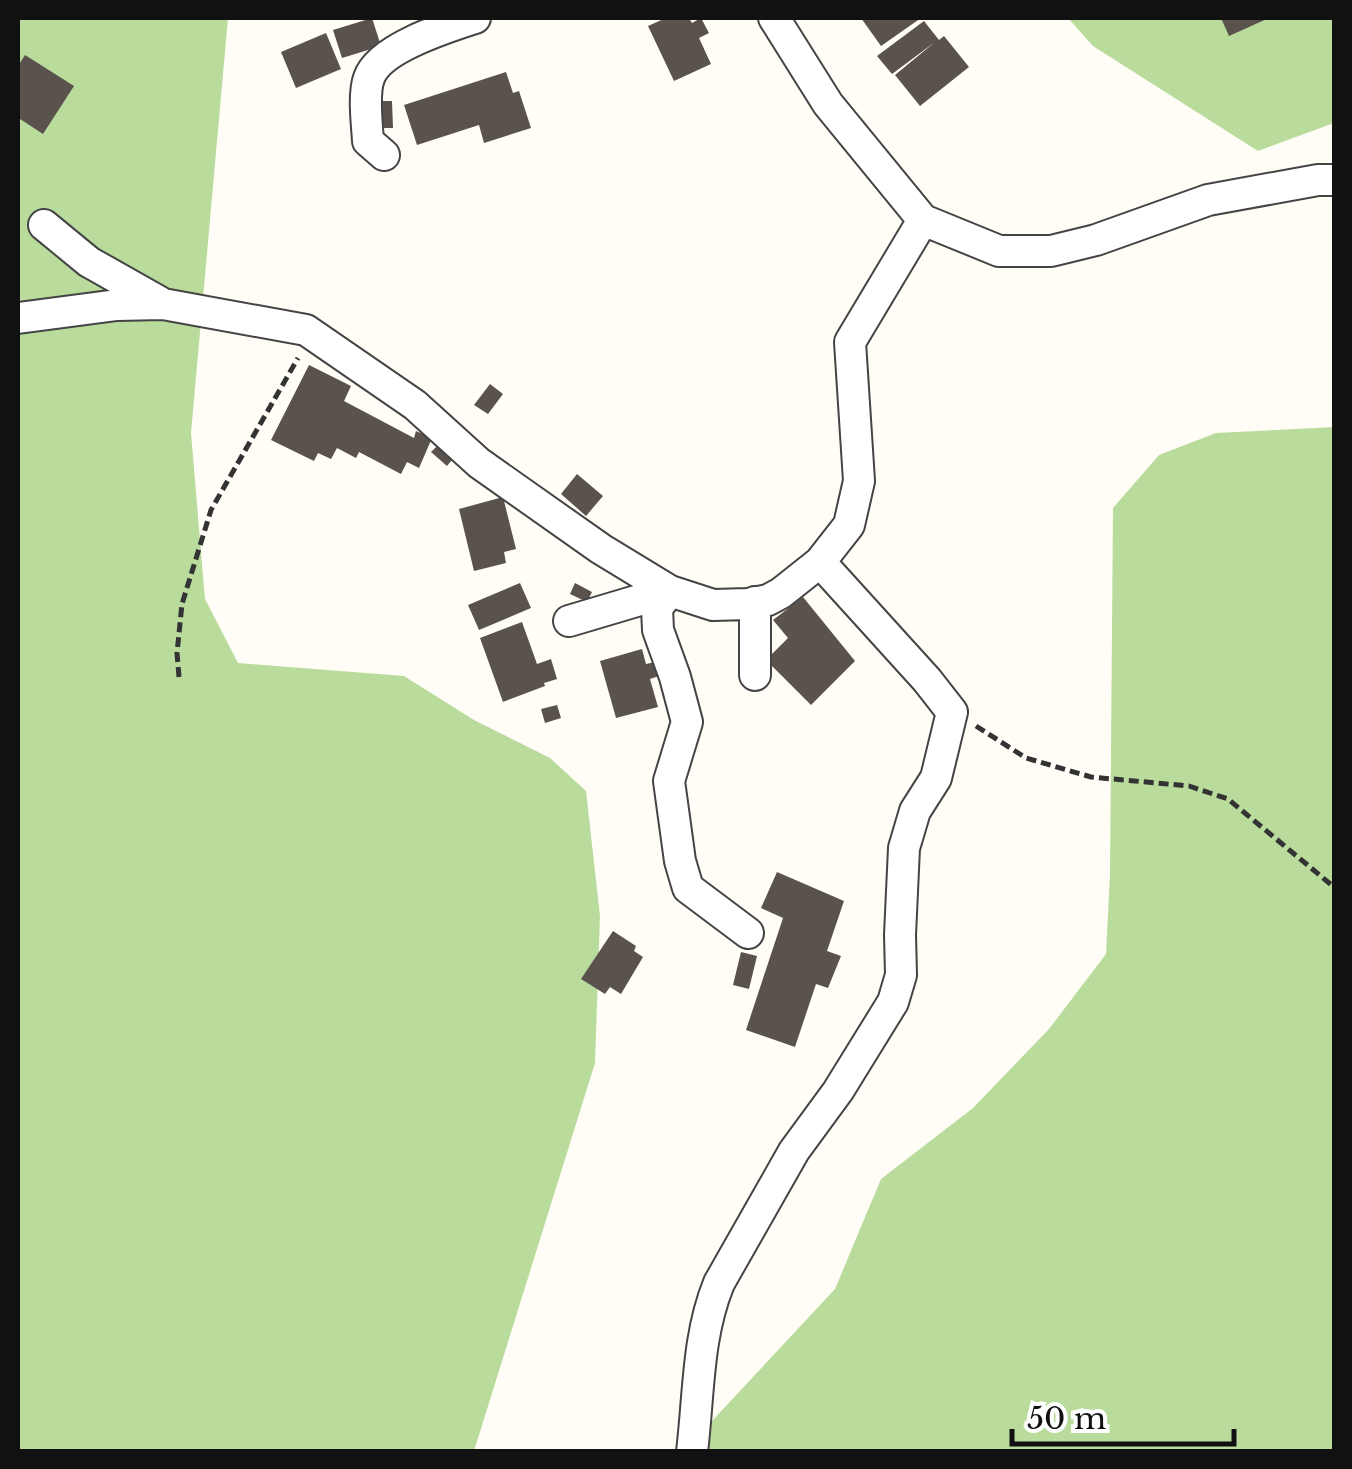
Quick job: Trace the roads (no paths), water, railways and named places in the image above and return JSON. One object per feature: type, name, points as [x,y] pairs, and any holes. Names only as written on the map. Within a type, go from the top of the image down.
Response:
[{"type":"street","points":[[384,156],[368,140],[369,76],[392,51],[475,18]]},
{"type":"street","points":[[774,18],[828,104],[923,220],[999,251],[1051,251],[1096,240],[1208,200],[1334,180]]},
{"type":"street","points":[[18,318],[116,305],[163,304],[306,330],[415,404],[494,474],[601,549],[670,591],[713,606],[755,602],[782,593],[820,562],[849,524],[859,480],[850,342],[923,220]]},
{"type":"street","points":[[44,225],[90,262],[163,304]]},
{"type":"street","points":[[692,1452],[702,1340],[719,1282],[794,1151],[838,1091],[894,1002],[901,974],[904,848],[915,811],[936,778],[952,712],[820,562]]},
{"type":"street","points":[[568,621],[670,591]]},
{"type":"street","points":[[670,591],[657,608],[658,630],[687,722],[669,781],[680,860],[688,888],[748,933]]},
{"type":"street","points":[[755,602],[755,674]]}]
